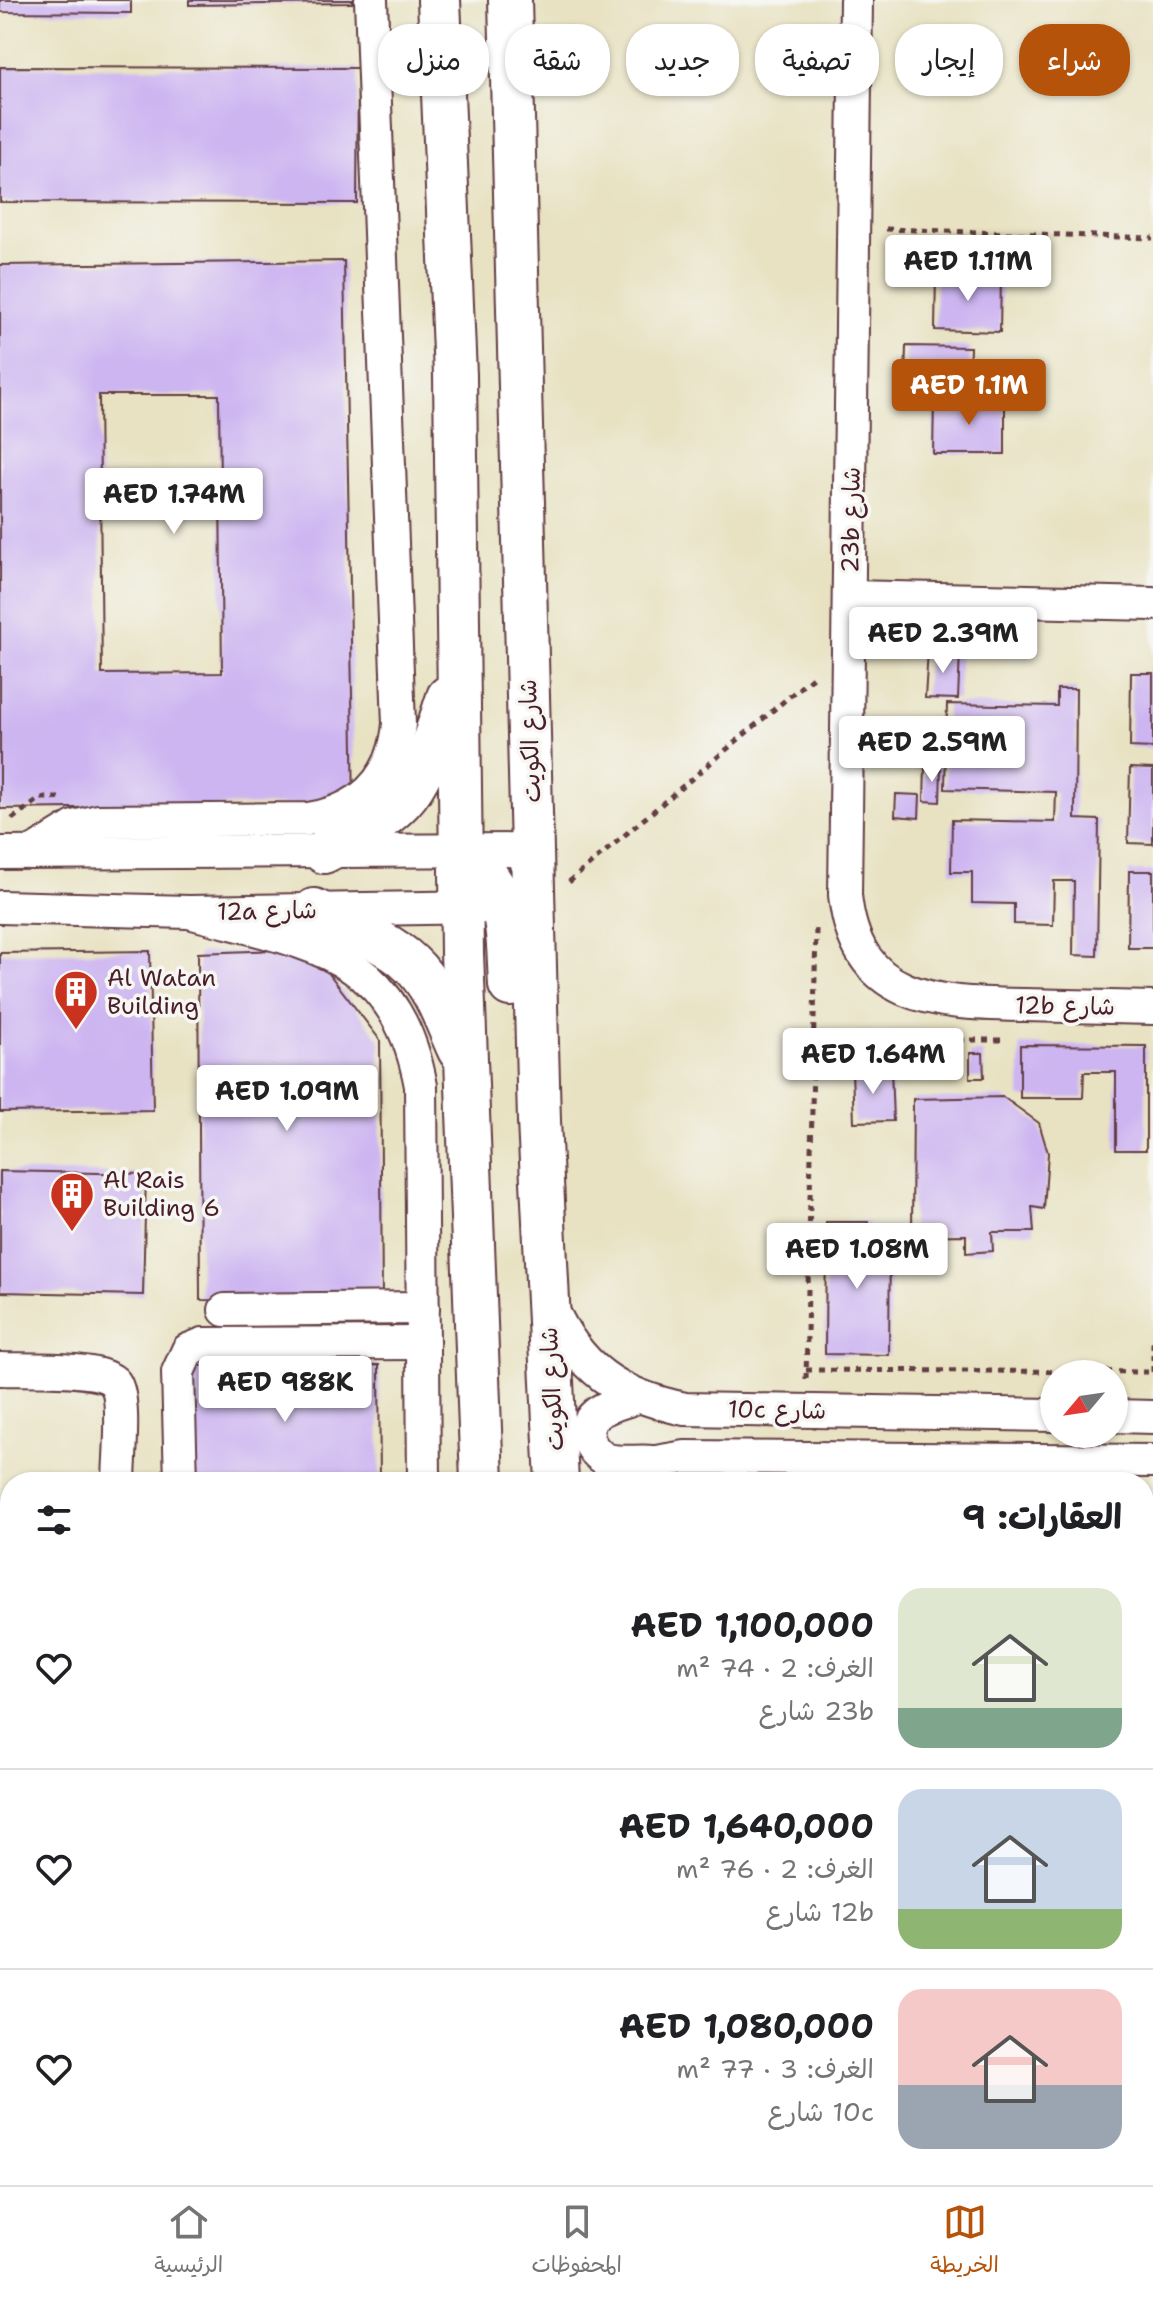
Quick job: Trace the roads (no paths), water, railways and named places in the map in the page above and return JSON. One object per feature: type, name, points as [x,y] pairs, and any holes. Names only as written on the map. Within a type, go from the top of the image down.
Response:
[{"type":"main road","points":[[439,0],[455,375],[459,853],[476,1472]]},
{"type":"main road","name":"شارع الكويت","points":[[510,0],[533,850],[532,901],[514,1054],[518,1077],[539,1121],[556,1472]]},
{"type":"main road","points":[[324,852],[375,825],[407,797],[426,765],[459,662]]},
{"type":"main road","points":[[459,853],[532,901]]},
{"type":"main road","points":[[314,910],[381,944],[412,965],[435,998],[467,1068]]},
{"type":"street","points":[[32,853],[63,833],[98,821],[308,819],[330,816],[368,795],[392,761],[399,724],[371,0]]},
{"type":"street","name":"23b شارع","points":[[845,895],[856,0]]},
{"type":"street","points":[[850,597],[1153,604]]},
{"type":"street","points":[[0,853],[459,853],[533,850]]},
{"type":"street","name":"12b شارع","points":[[845,895],[850,925],[862,952],[882,975],[909,993],[950,1003],[1153,1008]]},
{"type":"street","name":"12a شارع","points":[[0,907],[189,912],[461,908],[532,901]]},
{"type":"street","points":[[189,912],[322,948],[351,964],[376,986],[399,1016],[414,1049],[421,1086],[424,1472]]},
{"type":"street","name":"10c شارع","points":[[547,1300],[563,1334],[586,1363],[615,1386],[637,1397],[685,1409],[1040,1415]]},
{"type":"street","points":[[225,1310],[423,1308]]},
{"type":"street","points":[[181,1472],[178,1372],[188,1350],[203,1344],[423,1343]]},
{"type":"street","points":[[0,1369],[93,1373],[109,1377],[118,1391],[119,1472]]},
{"type":"street","points":[[637,1397],[598,1411],[591,1418],[588,1437],[598,1454],[606,1459],[656,1462]]},
{"type":"street","points":[[1128,1416],[1153,1417]]},
{"type":"street","name":"10c شارع","points":[[638,1472],[656,1462],[685,1457],[942,1470],[1029,1459],[1153,1461]]},
{"type":"street","points":[[1016,1472],[1029,1459]]},
{"type":"place","name":"Al Watan Building","points":[[76,1031]]},
{"type":"place","name":"Al Rais Building 6","points":[[72,1233]]}]
